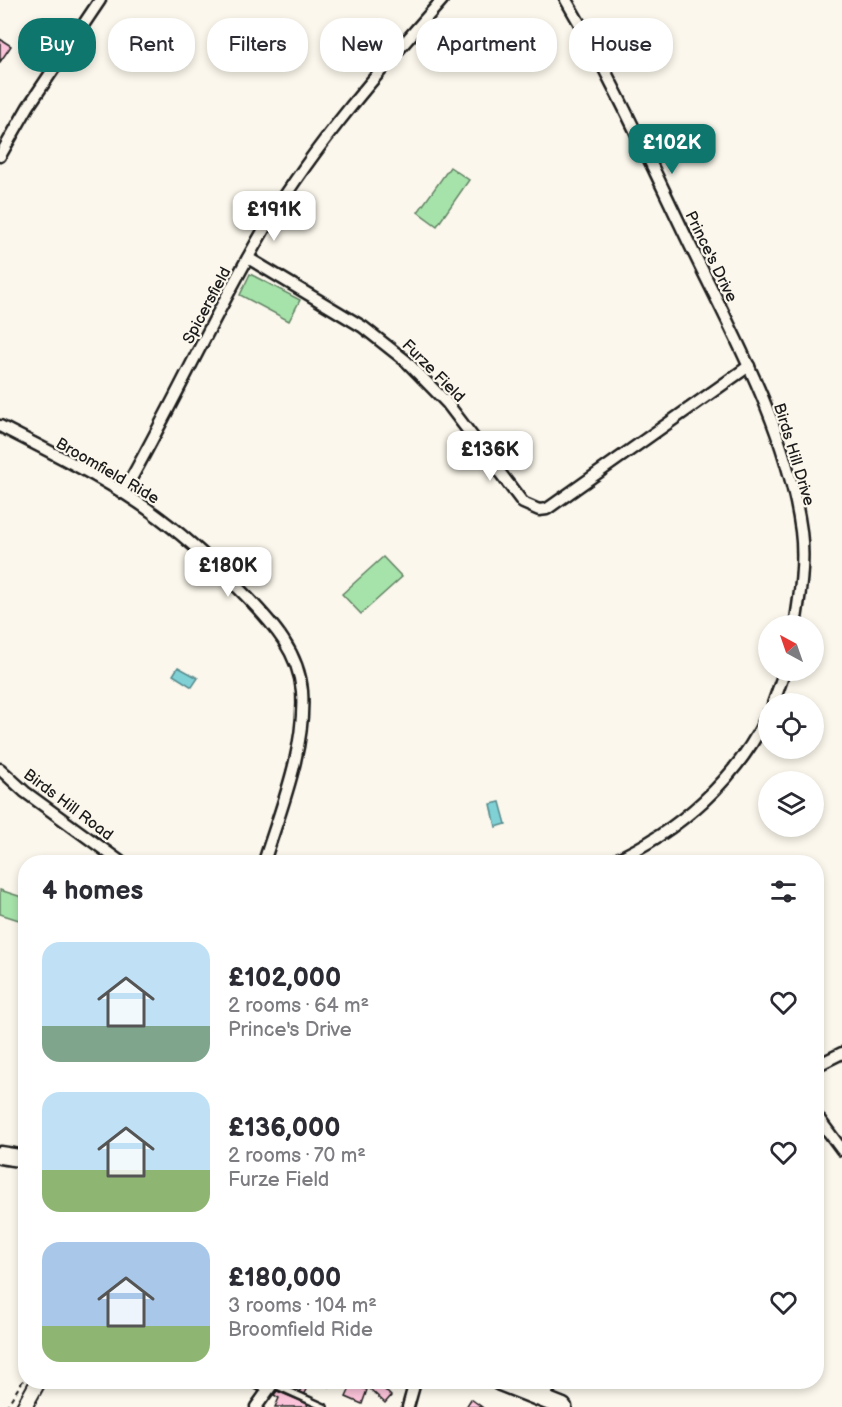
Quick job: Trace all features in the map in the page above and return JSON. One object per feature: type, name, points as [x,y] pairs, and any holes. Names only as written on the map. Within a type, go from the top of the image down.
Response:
[{"type":"main road","points":[[0,1155],[18,1158]]},
{"type":"main road","points":[[519,1389],[563,1407]]},
{"type":"street","points":[[0,156],[28,107],[100,0]]},
{"type":"street","name":"Spicersfield","points":[[123,493],[270,220],[323,143],[401,46],[442,0]]},
{"type":"street","name":"Prince's Drive","points":[[566,0],[654,171],[749,366]]},
{"type":"street","name":"Furze Field","points":[[248,258],[384,341],[447,403],[523,503],[539,510],[547,509],[749,366]]},
{"type":"street","name":"Birds Hill Drive","points":[[749,366],[794,493],[801,532],[802,566],[796,615]]},
{"type":"street","name":"Broomfield Ride","points":[[0,426],[123,493],[160,518],[224,572],[272,623],[286,643],[297,667],[302,689],[302,724],[294,763],[266,855]]},
{"type":"street","points":[[624,855],[664,833],[702,803],[736,767],[758,731]]},
{"type":"street","name":"Birds Hill Road","points":[[0,769],[25,792],[111,855]]},
{"type":"street","points":[[824,1062],[842,1053]]},
{"type":"street","points":[[824,1126],[842,1150]]},
{"type":"street","points":[[24,1407],[34,1389]]},
{"type":"street","points":[[256,1407],[269,1389]]},
{"type":"street","points":[[408,1407],[413,1389]]},
{"type":"street","points":[[540,1397],[549,1389]]},
{"type":"lane","points":[[281,1389],[324,1407]]},
{"type":"path","points":[[6,1407],[18,1388]]},
{"type":"green space","points":[[450,167],[469,180],[437,226],[418,212]]},
{"type":"green space","points":[[250,274],[300,300],[289,321],[240,295]]},
{"type":"green space","points":[[383,557],[402,577],[361,614],[342,594]]},
{"type":"green space","points":[[0,890],[18,896],[18,920],[0,914]]},
{"type":"water","points":[[178,667],[198,678],[192,687],[173,675]]},
{"type":"water","points":[[500,802],[506,824],[496,827],[491,804]]},
{"type":"building","points":[[0,39],[11,46],[0,62]]},
{"type":"building","points":[[301,1389],[307,1389],[303,1397],[298,1395]]},
{"type":"building","points":[[350,1389],[367,1390],[362,1404],[346,1397]]},
{"type":"building","points":[[370,1389],[386,1389],[391,1396],[385,1403]]},
{"type":"building","points":[[277,1391],[308,1404],[307,1407],[275,1407],[279,1398],[274,1395]]},
{"type":"building","points":[[471,1399],[482,1407],[466,1407]]}]
